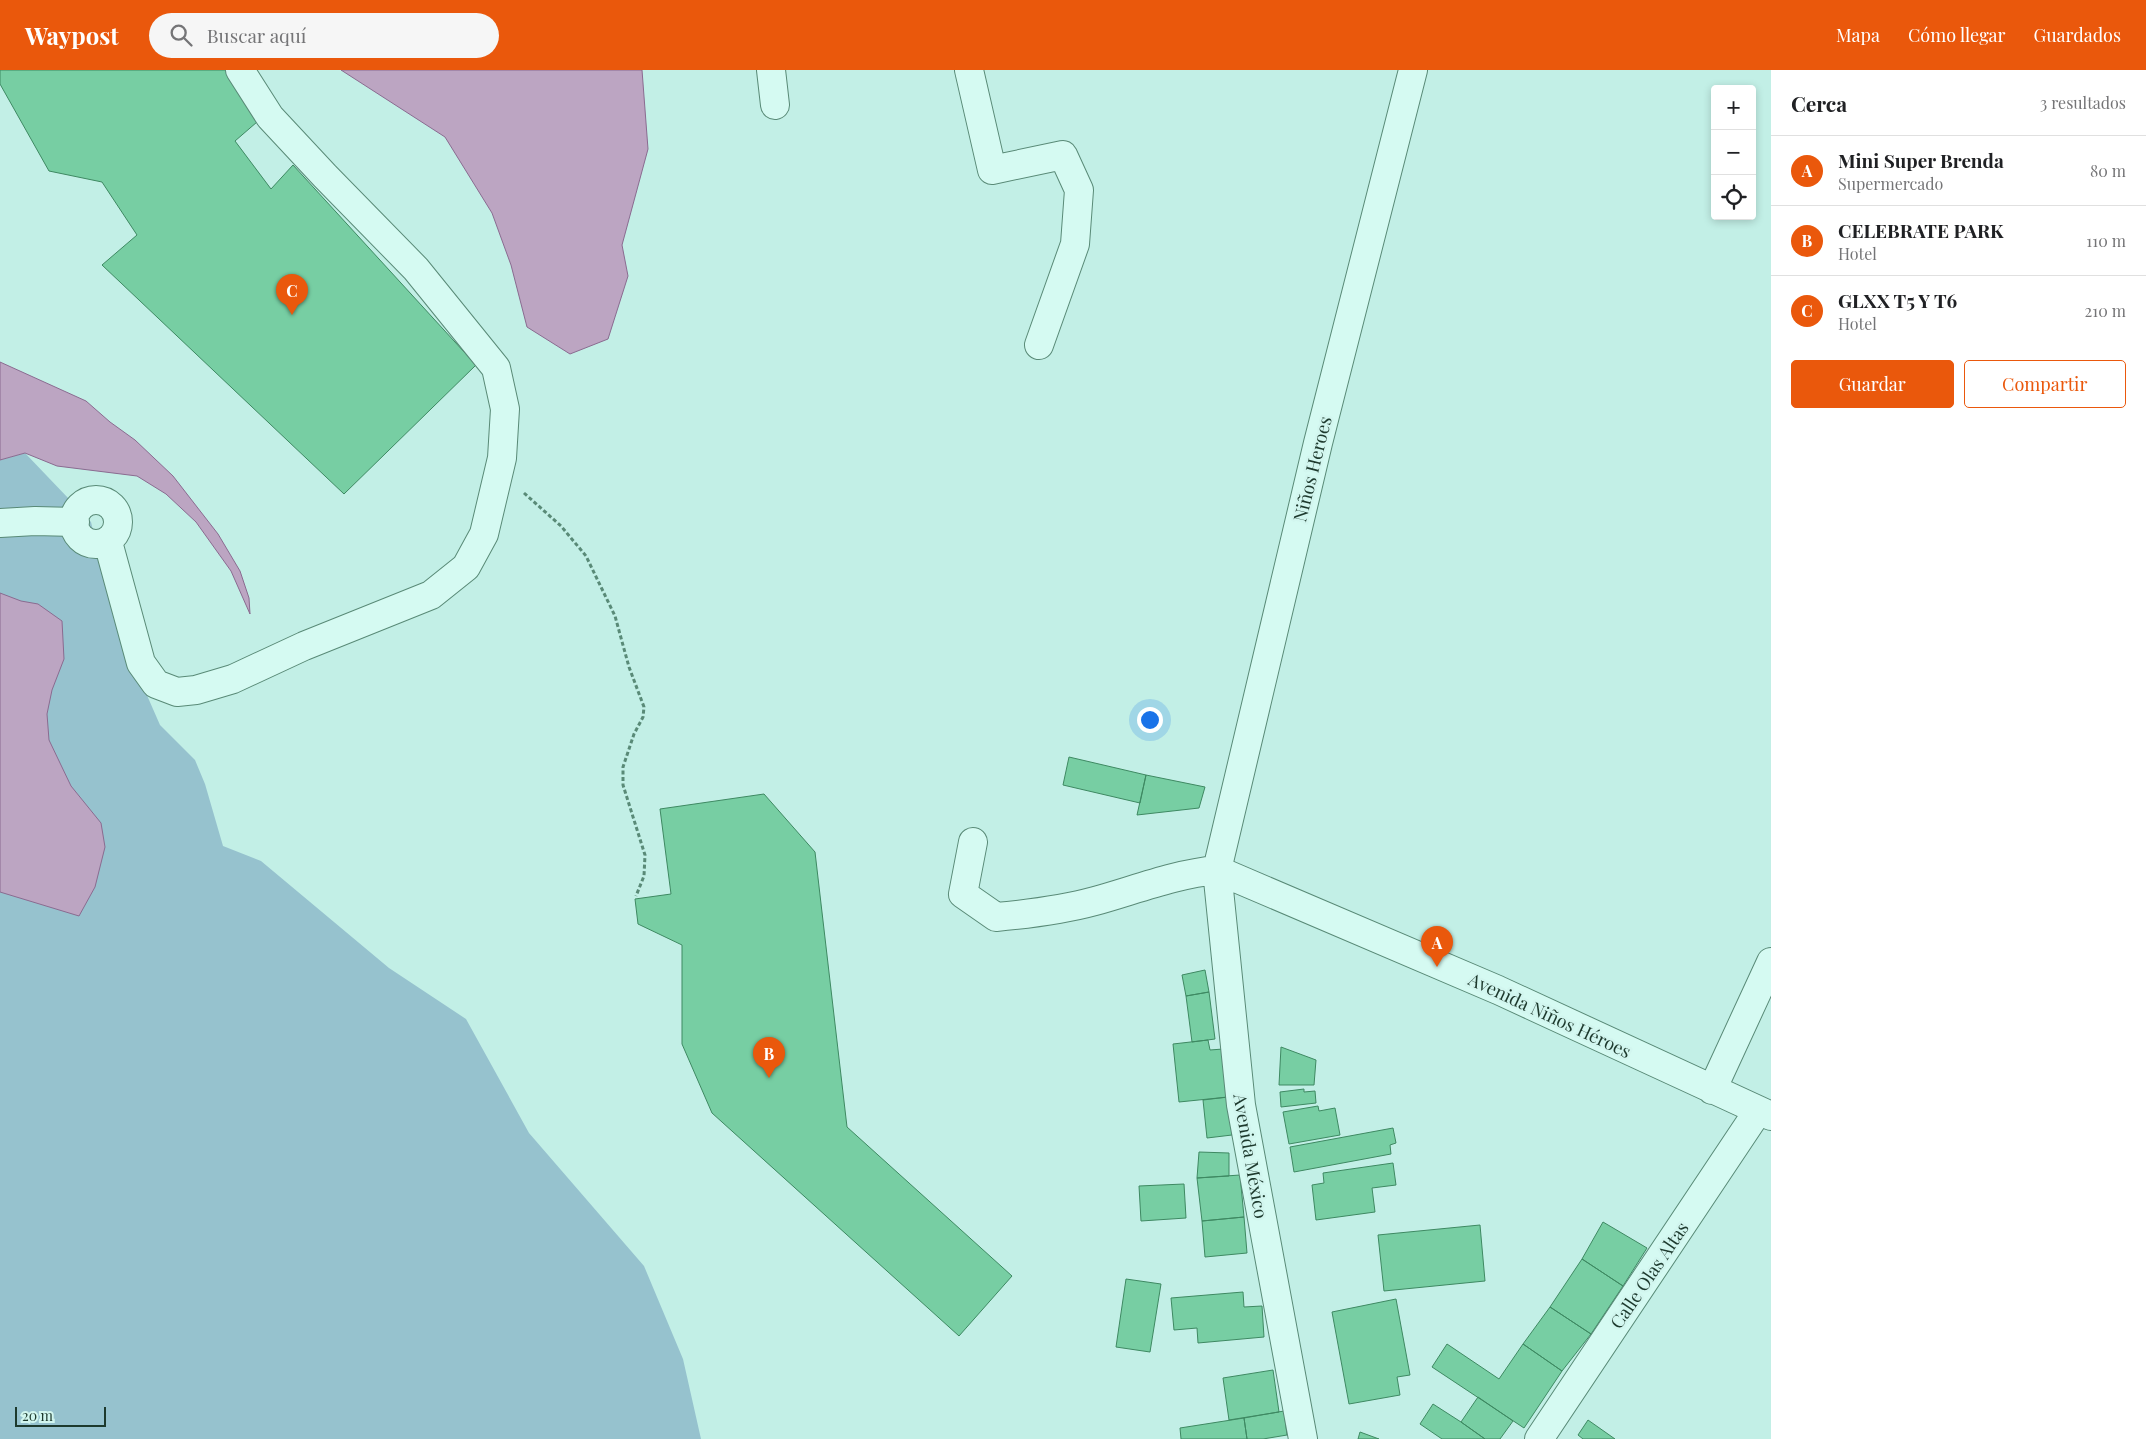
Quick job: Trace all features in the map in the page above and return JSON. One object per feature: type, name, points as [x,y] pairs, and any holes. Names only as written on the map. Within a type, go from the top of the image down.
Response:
[{"type":"street","points":[[108,542],[142,664],[156,684],[177,692],[196,690],[234,679],[304,646],[431,596],[466,567],[484,534],[499,471],[505,409],[496,368],[416,269],[270,117],[240,70]]},
{"type":"street","points":[[771,70],[775,105]]},
{"type":"street","points":[[969,70],[992,170],[1063,155],[1079,190],[1075,244],[1039,345]]},
{"type":"street","name":"Niños Heroes","points":[[1217,870],[1316,453],[1412,70]]},
{"type":"street","points":[[99,500],[111,506],[118,518],[117,531],[108,542],[95,545],[82,539],[75,527],[75,522],[76,514],[85,503],[99,500]]},
{"type":"street","points":[[0,523],[35,521],[75,522]]},
{"type":"street","points":[[973,842],[963,894],[996,918],[1043,912],[1092,902],[1193,872],[1217,870]]},
{"type":"street","name":"Avenida Niños Héroes","points":[[1217,870],[1498,990],[1764,1114]]},
{"type":"street","name":"Avenida México","points":[[1217,870],[1241,1105],[1303,1439]]},
{"type":"street","points":[[1712,1090],[1771,962]]},
{"type":"street","name":"Calle Olas Altas","points":[[1539,1439],[1764,1114]]},
{"type":"path","points":[[499,471],[561,526],[586,556],[615,616],[629,667],[644,707],[643,718],[634,734],[623,767],[623,785],[645,855],[644,876],[636,896]]},
{"type":"shaded area","points":[[341,70],[642,70],[648,149],[622,245],[628,276],[608,339],[570,354],[527,327],[511,265],[492,213],[445,137]]},
{"type":"shaded area","points":[[0,362],[86,401],[135,440],[173,476],[218,534],[240,571],[249,598],[250,614],[231,571],[196,522],[166,494],[137,476],[57,466],[25,453],[0,460]]},
{"type":"shaded area","points":[[25,453],[91,522],[114,620],[160,725],[195,760],[205,784],[223,846],[261,861],[389,968],[466,1019],[529,1133],[644,1266],[683,1359],[701,1439],[0,1439],[0,460]]},
{"type":"shaded area","points":[[0,593],[21,601],[38,604],[62,621],[64,659],[52,690],[47,714],[49,740],[71,786],[101,823],[105,847],[95,887],[79,916],[0,892]]},
{"type":"building","points":[[0,70],[230,70],[257,122],[235,141],[271,189],[293,165],[476,365],[344,494],[102,265],[137,235],[102,182],[49,171],[0,84]]},
{"type":"building","points":[[1069,757],[1146,775],[1140,803],[1063,785]]},
{"type":"building","points":[[1146,775],[1205,787],[1199,808],[1137,815]]},
{"type":"building","points":[[764,794],[815,852],[847,1127],[1012,1276],[959,1336],[712,1113],[682,1044],[682,945],[638,924],[635,899],[671,894],[660,809]]},
{"type":"building","points":[[1205,970],[1209,992],[1186,996],[1182,975]]},
{"type":"building","points":[[1209,992],[1215,1039],[1192,1042],[1186,996]]},
{"type":"building","points":[[1208,1040],[1210,1050],[1223,1049],[1228,1097],[1179,1102],[1173,1044]]},
{"type":"building","points":[[1281,1047],[1316,1060],[1314,1085],[1279,1085]]},
{"type":"building","points":[[1304,1089],[1304,1092],[1315,1091],[1316,1103],[1281,1107],[1280,1092]]},
{"type":"building","points":[[1228,1097],[1232,1135],[1207,1138],[1203,1100]]},
{"type":"building","points":[[1318,1106],[1319,1111],[1335,1108],[1340,1135],[1289,1144],[1283,1112]]},
{"type":"building","points":[[1393,1128],[1396,1143],[1390,1145],[1391,1154],[1294,1172],[1290,1147]]},
{"type":"building","points":[[1199,1152],[1229,1153],[1229,1176],[1197,1178]]},
{"type":"building","points":[[1393,1163],[1396,1185],[1372,1188],[1375,1212],[1316,1220],[1312,1185],[1324,1183],[1323,1173]]},
{"type":"building","points":[[1240,1175],[1244,1217],[1202,1221],[1197,1178]]},
{"type":"building","points":[[1184,1184],[1186,1218],[1141,1221],[1139,1186]]},
{"type":"building","points":[[1244,1217],[1247,1253],[1205,1257],[1202,1221]]},
{"type":"building","points":[[1603,1222],[1647,1248],[1623,1286],[1582,1259]]},
{"type":"building","points":[[1480,1225],[1485,1281],[1384,1291],[1378,1235]]},
{"type":"building","points":[[1582,1259],[1623,1286],[1591,1334],[1550,1307]]},
{"type":"building","points":[[1126,1279],[1161,1284],[1150,1352],[1116,1347]]},
{"type":"building","points":[[1243,1292],[1244,1307],[1262,1306],[1264,1337],[1198,1343],[1197,1328],[1174,1330],[1171,1298]]},
{"type":"building","points":[[1396,1299],[1410,1375],[1397,1377],[1400,1395],[1349,1404],[1332,1312]]},
{"type":"building","points":[[1550,1307],[1591,1334],[1562,1371],[1523,1344]]},
{"type":"building","points":[[1447,1344],[1499,1379],[1523,1344],[1562,1371],[1524,1428],[1432,1367]]},
{"type":"building","points":[[1273,1370],[1279,1412],[1229,1420],[1223,1378]]},
{"type":"building","points":[[1478,1397],[1513,1421],[1500,1439],[1485,1439],[1461,1422]]},
{"type":"building","points":[[1433,1404],[1485,1439],[1442,1439],[1420,1424]]},
{"type":"building","points":[[1284,1411],[1287,1435],[1263,1439],[1247,1439],[1244,1418]]},
{"type":"building","points":[[1244,1418],[1247,1439],[1181,1439],[1180,1428]]},
{"type":"building","points":[[1588,1420],[1615,1439],[1583,1439],[1578,1435]]},
{"type":"building","points":[[1360,1432],[1379,1439],[1358,1439]]},
{"type":"place","name":"GLXX T5 Y T6","points":[[292,315]]},
{"type":"place","name":"Mini Super Brenda","points":[[1437,967]]},
{"type":"place","name":"CELEBRATE PARK","points":[[769,1078]]}]
